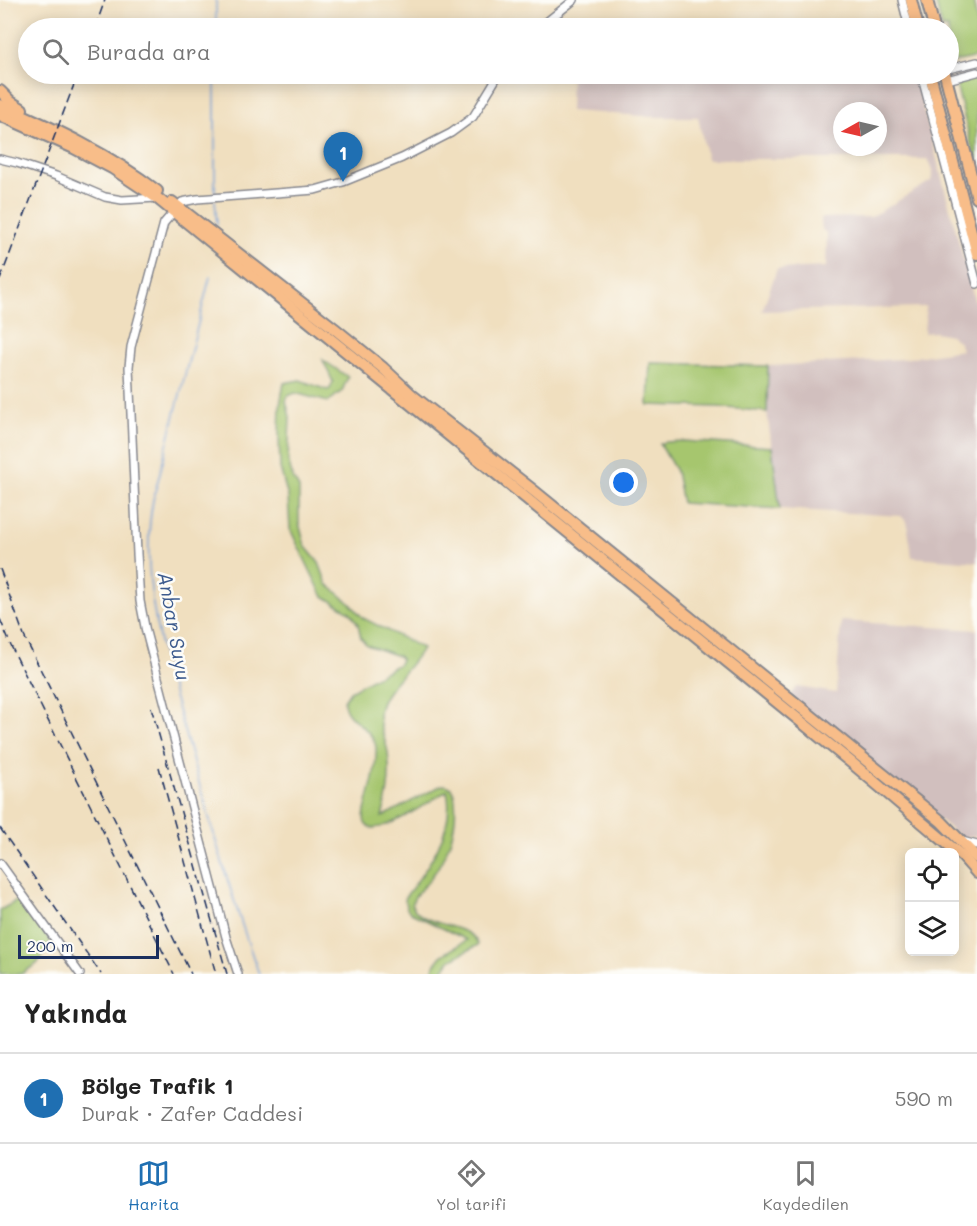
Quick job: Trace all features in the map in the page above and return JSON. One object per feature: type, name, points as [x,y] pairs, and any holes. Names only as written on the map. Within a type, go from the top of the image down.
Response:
[{"type":"highway","points":[[911,0],[916,18]]},
{"type":"highway","points":[[927,0],[932,18]]},
{"type":"highway","points":[[932,84],[968,233],[977,254]]},
{"type":"highway","points":[[948,84],[977,198]]},
{"type":"highway","points":[[0,91],[11,102],[30,113],[32,119]]},
{"type":"highway","points":[[0,105],[57,130],[102,154],[144,181],[174,209]]},
{"type":"highway","points":[[0,115],[54,138],[102,163],[174,209],[210,236],[852,763],[963,857],[977,873]]},
{"type":"highway","points":[[229,252],[367,355],[413,396],[534,491],[933,815],[975,852]]},
{"type":"street","points":[[551,18],[574,0]]},
{"type":"street","points":[[902,0],[906,18]]},
{"type":"street","points":[[959,66],[977,62]]},
{"type":"street","points":[[959,75],[977,72]]},
{"type":"street","points":[[238,974],[226,938],[168,719],[140,602],[129,367],[131,346],[164,223],[182,202],[315,190],[343,182],[402,158],[451,133],[473,117],[493,84]]},
{"type":"street","points":[[924,84],[968,233],[977,284]]},
{"type":"street","points":[[0,159],[57,176],[105,197],[122,200],[157,198]]},
{"type":"street","points":[[0,862],[80,974]]},
{"type":"shaded area","points":[[571,84],[917,84],[977,310],[977,562],[912,557],[907,522],[901,516],[780,509],[767,412],[768,366],[902,359],[962,350],[959,342],[950,335],[935,332],[924,333],[926,307],[762,311],[777,269],[826,267],[827,234],[822,229],[821,218],[871,217],[931,181],[933,170],[927,159],[707,159],[698,117],[658,117],[570,111]]},
{"type":"shaded area","points":[[841,621],[977,630],[977,835],[962,838],[789,696],[797,687],[836,693]]},
{"type":"green space","points":[[935,0],[973,0],[977,21],[977,57],[959,61],[959,18],[940,18]]},
{"type":"green space","points":[[977,77],[977,168],[956,84]]},
{"type":"green space","points":[[323,360],[348,377],[342,391],[328,402],[295,393],[288,396],[286,401],[290,417],[288,461],[299,488],[299,523],[305,546],[319,563],[327,584],[350,603],[363,618],[422,648],[387,693],[380,708],[379,719],[389,761],[387,793],[382,817],[442,785],[451,787],[453,791],[455,821],[450,842],[436,870],[417,894],[412,905],[425,918],[466,932],[474,938],[478,945],[450,960],[441,974],[432,974],[434,965],[441,956],[467,940],[411,913],[405,901],[406,896],[431,860],[444,833],[449,805],[447,791],[384,826],[372,828],[365,824],[365,811],[374,772],[376,748],[370,734],[348,713],[344,700],[350,691],[399,664],[401,659],[367,645],[361,638],[358,624],[351,613],[322,595],[290,529],[288,497],[280,468],[280,405],[284,383],[300,380],[327,390],[330,389],[333,382]]},
{"type":"green space","points":[[650,363],[768,366],[767,412],[718,407],[648,405]]},
{"type":"green space","points":[[683,441],[772,447],[780,509],[682,503],[676,471],[660,444]]},
{"type":"green space","points":[[20,899],[51,942],[37,964],[21,974],[0,974],[0,910]]},
{"type":"waterway","points":[[216,0],[216,18]]},
{"type":"waterway","points":[[215,84],[215,196]]},
{"type":"waterway","points":[[215,200],[217,224]]},
{"type":"waterway","name":"Anbar Suyu","points":[[210,277],[153,500],[149,532],[149,565],[157,629],[173,693],[223,865],[259,974]]},
{"type":"railway","points":[[99,18],[105,0]]},
{"type":"railway","points":[[0,280],[74,84]]},
{"type":"railway","points":[[0,569],[24,636],[191,974]]},
{"type":"railway","points":[[0,619],[11,646],[174,974]]},
{"type":"railway","points":[[151,707],[227,974]]},
{"type":"railway","points":[[159,767],[216,974]]},
{"type":"railway","points":[[0,828],[101,974]]},
{"type":"place","name":"Bölge Trafik 1","points":[[343,182]]}]
